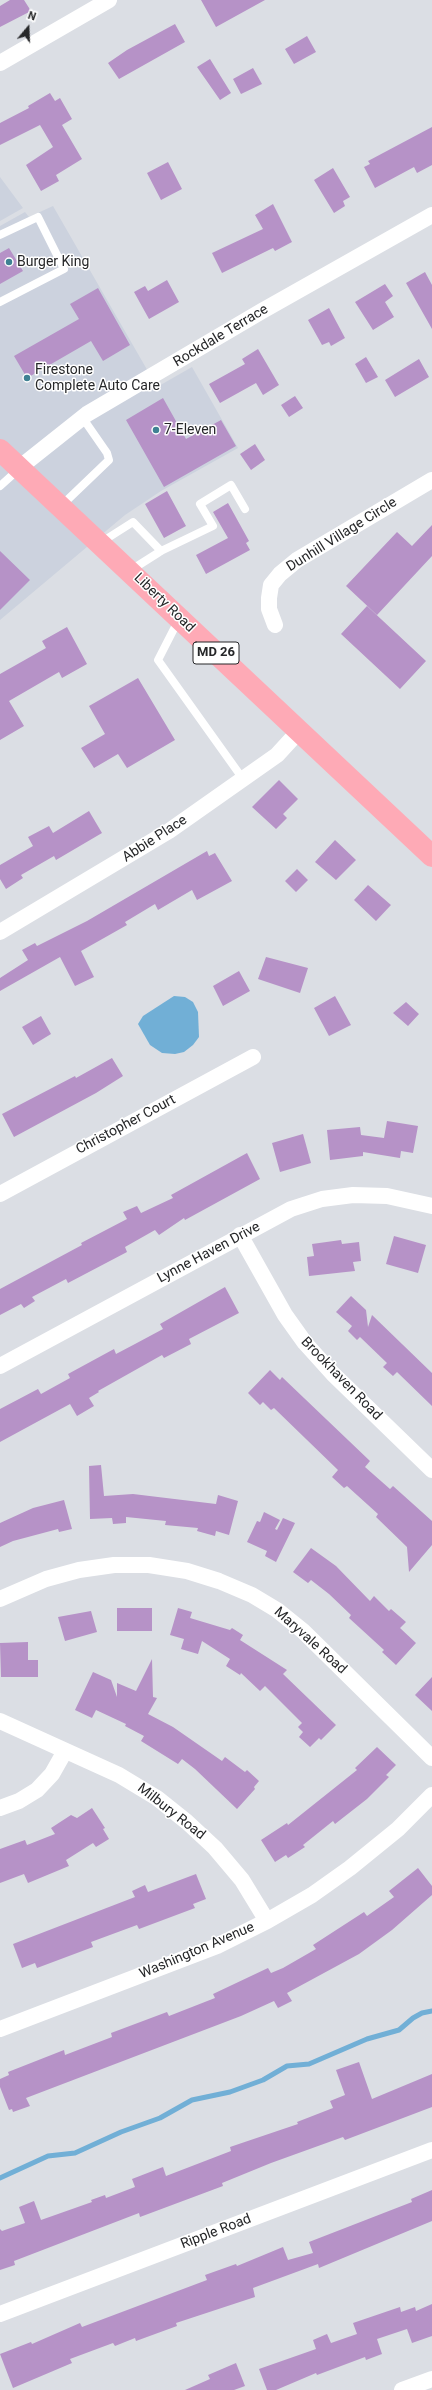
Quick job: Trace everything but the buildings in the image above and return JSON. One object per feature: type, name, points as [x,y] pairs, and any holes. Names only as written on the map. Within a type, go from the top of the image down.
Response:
[{"type":"main road","name":"Liberty Road","points":[[0,450],[432,856]]},
{"type":"street","points":[[0,63],[109,0]]},
{"type":"street","name":"Rockdale Terrace","points":[[19,468],[82,417],[262,311],[432,215]]},
{"type":"street","name":"Dunhill Village Circle","points":[[275,625],[269,609],[269,598],[271,586],[280,574],[297,560],[432,480]]},
{"type":"street","name":"Abbie Place","points":[[0,932],[169,831],[277,755],[300,732]]},
{"type":"street","name":"Christopher Court","points":[[0,1194],[253,1057]]},
{"type":"street","name":"Lynne Haven Drive","points":[[0,1366],[240,1235],[291,1209],[322,1199],[353,1195],[387,1196],[432,1206]]},
{"type":"street","name":"Brookhaven Road","points":[[240,1235],[285,1315],[305,1343],[333,1374],[432,1470]]},
{"type":"street","name":"Maryvale Road","points":[[0,1599],[46,1579],[79,1570],[114,1565],[149,1566],[187,1571],[219,1581],[252,1595],[277,1610],[303,1631],[432,1758]]},
{"type":"street","name":"Milbury Road","points":[[0,1721],[119,1775],[156,1798],[188,1822],[215,1848],[242,1880],[267,1921]]},
{"type":"street","points":[[0,1808],[18,1801],[37,1790],[52,1774],[65,1751]]},
{"type":"street","name":"Washington Avenue","points":[[0,2029],[217,1946],[267,1921],[312,1895],[350,1868],[398,1829],[432,1795]]},
{"type":"street","name":"Ripple Road","points":[[0,2314],[432,2150]]},
{"type":"street","points":[[402,2390],[432,2379]]},
{"type":"lane","points":[[0,235],[38,217],[64,269],[0,302]]},
{"type":"lane","points":[[60,507],[109,460],[107,453],[82,417]]},
{"type":"lane","points":[[0,486],[19,468]]},
{"type":"lane","points":[[130,571],[161,551],[213,526],[200,504],[231,486],[245,509]]},
{"type":"lane","points":[[99,543],[133,522],[161,551]]},
{"type":"lane","points":[[180,619],[158,660],[243,778]]},
{"type":"shaded area","points":[[0,177],[23,208],[0,221]]},
{"type":"shaded area","points":[[53,206],[157,387],[192,367],[238,448],[161,491],[125,515],[0,620],[0,226],[25,212],[29,217]]},
{"type":"water","points":[[174,996],[185,997],[193,1002],[198,1012],[199,1037],[193,1045],[184,1052],[175,1054],[162,1053],[150,1045],[138,1024],[143,1016]]},
{"type":"waterway","points":[[0,2178],[48,2156],[75,2153],[121,2132],[160,2118],[192,2100],[230,2092],[263,2080],[287,2066],[309,2064],[367,2039],[399,2030],[413,2018],[422,2013],[432,2011]]},
{"type":"place","name":"Burger King","points":[[9,262]]},
{"type":"place","name":"Firestone Complete Auto Care","points":[[27,378]]},
{"type":"place","name":"7-Eleven","points":[[156,430]]}]
